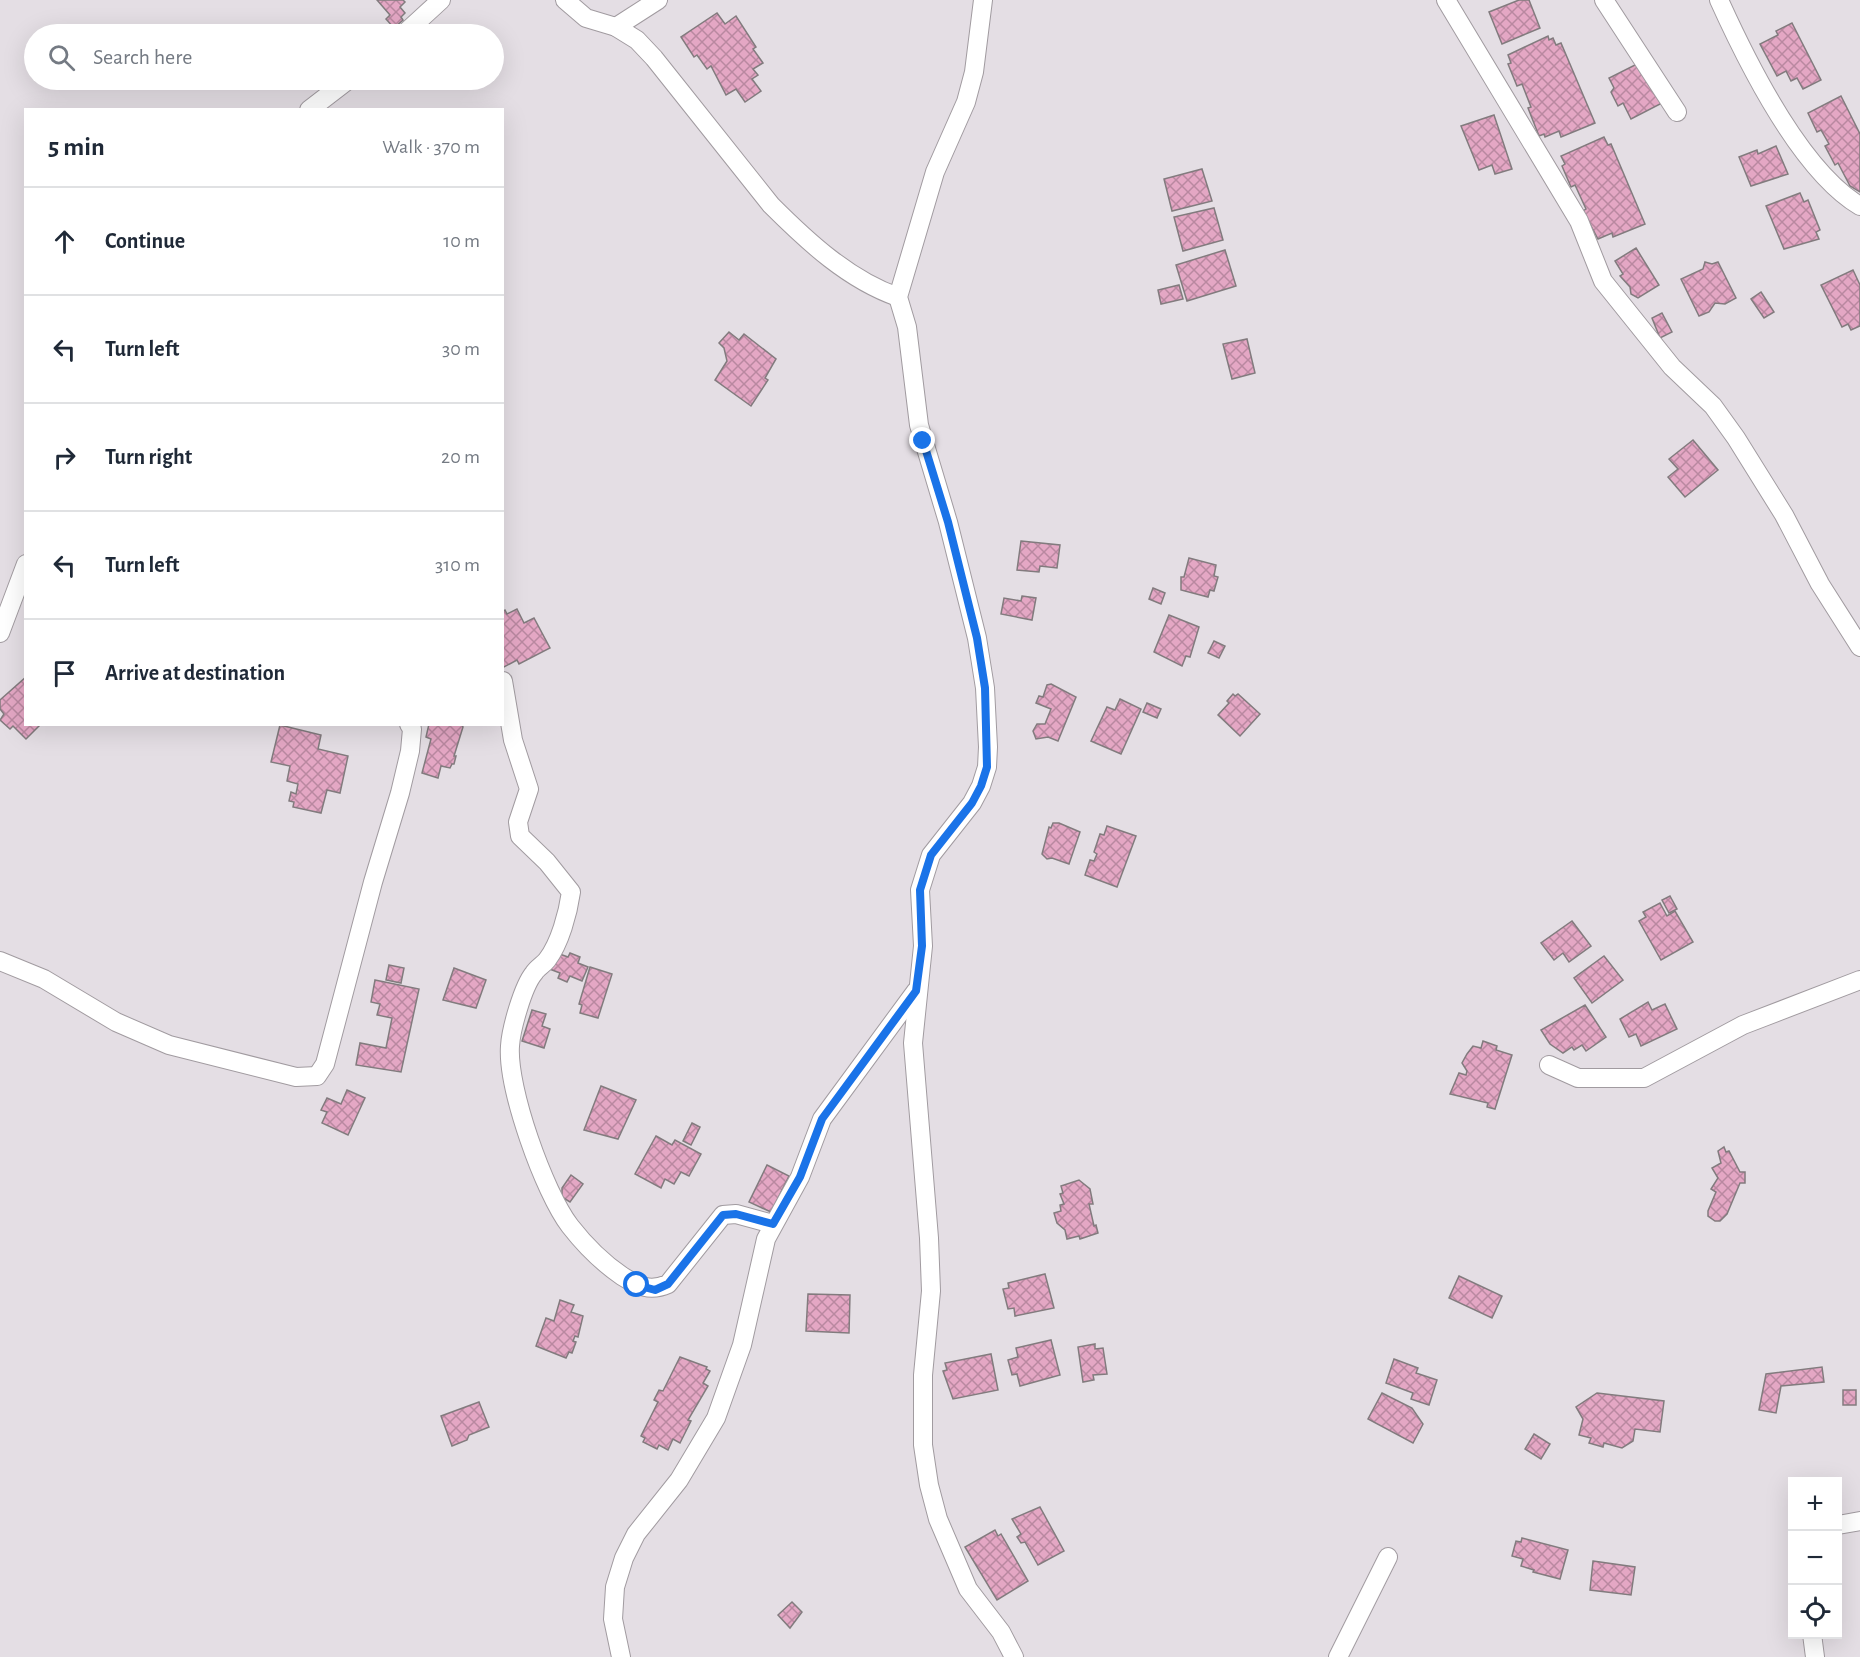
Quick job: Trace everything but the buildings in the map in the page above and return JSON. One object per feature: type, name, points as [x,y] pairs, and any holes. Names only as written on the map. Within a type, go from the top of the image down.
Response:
[{"type":"street","points":[[415,24],[441,0]]},
{"type":"street","points":[[565,0],[586,18],[616,27],[637,40],[654,58],[771,205],[788,222],[857,279],[898,297]]},
{"type":"street","points":[[616,27],[658,0]]},
{"type":"street","points":[[983,0],[975,72],[966,102],[935,172],[898,297],[907,327],[919,426],[948,522],[977,638],[985,688],[988,747],[987,767],[981,786],[960,819],[931,855],[920,890],[922,946],[916,991],[913,1043],[929,1238],[931,1291],[921,1412],[929,1485],[939,1519],[968,1589],[1001,1632],[1014,1657]]},
{"type":"street","points":[[1446,0],[1506,95],[1579,221],[1603,281],[1672,367],[1713,406],[1736,438],[1784,515],[1820,584],[1860,647]]},
{"type":"street","points":[[1604,0],[1677,112]]},
{"type":"street","points":[[1719,0],[1745,52],[1805,154],[1835,187],[1860,206]]},
{"type":"street","points":[[312,108],[335,90]]},
{"type":"street","points":[[0,633],[24,569]]},
{"type":"street","points":[[504,687],[513,740],[529,789],[518,822],[520,836],[551,866],[571,892],[564,921],[548,960],[533,974],[519,1008],[510,1045],[521,1112],[548,1183],[569,1225],[608,1266],[637,1285],[655,1290],[668,1284],[723,1215],[736,1214],[773,1224]]},
{"type":"street","points":[[0,961],[45,979],[116,1022],[169,1045],[296,1077],[316,1076],[325,1064],[373,882],[400,793],[410,751],[412,729],[410,726]]},
{"type":"street","points":[[1549,1065],[1578,1078],[1644,1078],[1743,1024],[1860,980]]},
{"type":"street","points":[[621,1657],[613,1619],[615,1587],[624,1558],[636,1534],[679,1480],[716,1418],[739,1354],[766,1239],[800,1177],[822,1119],[916,991]]},
{"type":"street","points":[[1842,1524],[1860,1521]]},
{"type":"street","points":[[1338,1657],[1388,1557]]},
{"type":"street","points":[[1813,1639],[1815,1657]]},
{"type":"route","points":[[637,1285],[655,1290],[668,1284],[723,1215],[749,1216],[773,1224],[800,1177],[822,1119],[916,991],[922,946],[920,890],[931,855],[972,803],[981,786],[987,767],[988,747],[985,688],[977,638],[948,522],[923,441]]}]
